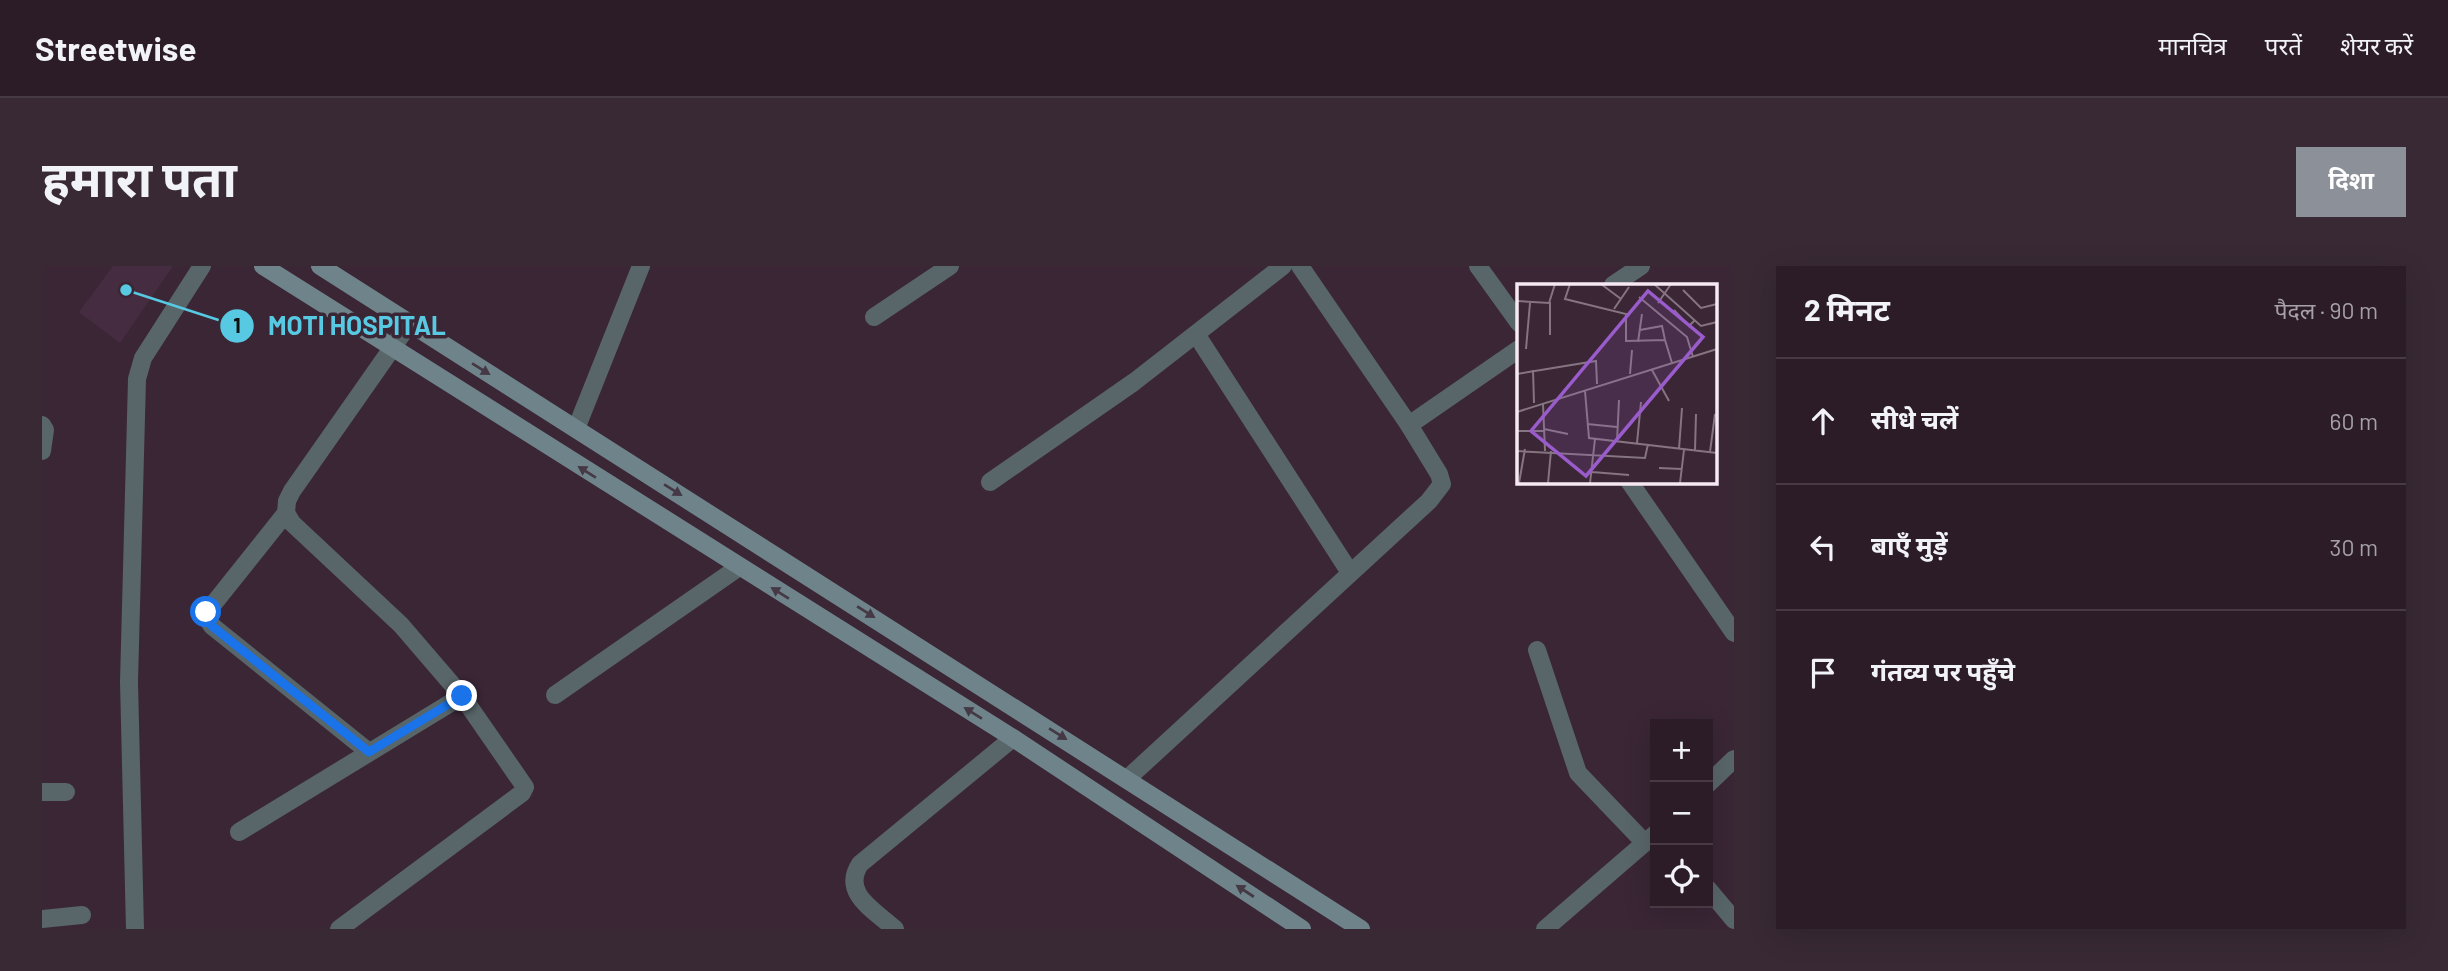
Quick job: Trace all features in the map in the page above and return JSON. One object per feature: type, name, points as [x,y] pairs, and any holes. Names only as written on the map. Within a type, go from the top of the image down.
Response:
[{"type":"main road","points":[[263,266],[1013,738],[1302,929]]},
{"type":"main road","points":[[320,266],[1128,778],[1361,929]]},
{"type":"street","points":[[135,929],[129,682],[137,379],[143,358],[202,266]]},
{"type":"street","points":[[576,429],[641,266]]},
{"type":"street","points":[[874,317],[950,266]]},
{"type":"street","points":[[990,482],[1134,382],[1283,266]]},
{"type":"street","points":[[1128,778],[1349,571],[1429,501],[1442,484],[1439,474],[1409,425],[1300,266]]},
{"type":"street","points":[[1478,266],[1517,320]]},
{"type":"street","points":[[1615,284],[1642,266]]},
{"type":"street","points":[[369,752],[212,626],[206,618],[206,612],[286,513],[292,491],[409,324]]},
{"type":"street","points":[[1196,334],[1349,571]]},
{"type":"street","points":[[1409,425],[1517,350]]},
{"type":"street","points":[[42,425],[45,430],[42,451]]},
{"type":"street","points":[[1630,483],[1734,633]]},
{"type":"street","points":[[286,513],[300,533],[401,625],[462,696],[525,787],[522,793],[339,929]]},
{"type":"street","points":[[555,695],[739,567]]},
{"type":"street","points":[[1537,650],[1578,773],[1650,838],[1545,929]]},
{"type":"street","points":[[239,832],[462,696]]},
{"type":"street","points":[[895,929],[862,898],[852,884],[852,876],[860,864],[1013,738]]},
{"type":"street","points":[[1711,782],[1734,759]]},
{"type":"street","points":[[42,792],[66,792]]},
{"type":"street","points":[[1713,895],[1734,920]]},
{"type":"street","points":[[42,919],[82,915]]},
{"type":"shaded area","points":[[113,266],[173,266],[120,343],[79,312]]},
{"type":"place","name":"MOTI HOSPITAL","points":[[126,290]]},
{"type":"route","points":[[206,612],[206,618],[212,626],[369,752],[462,696]]}]
